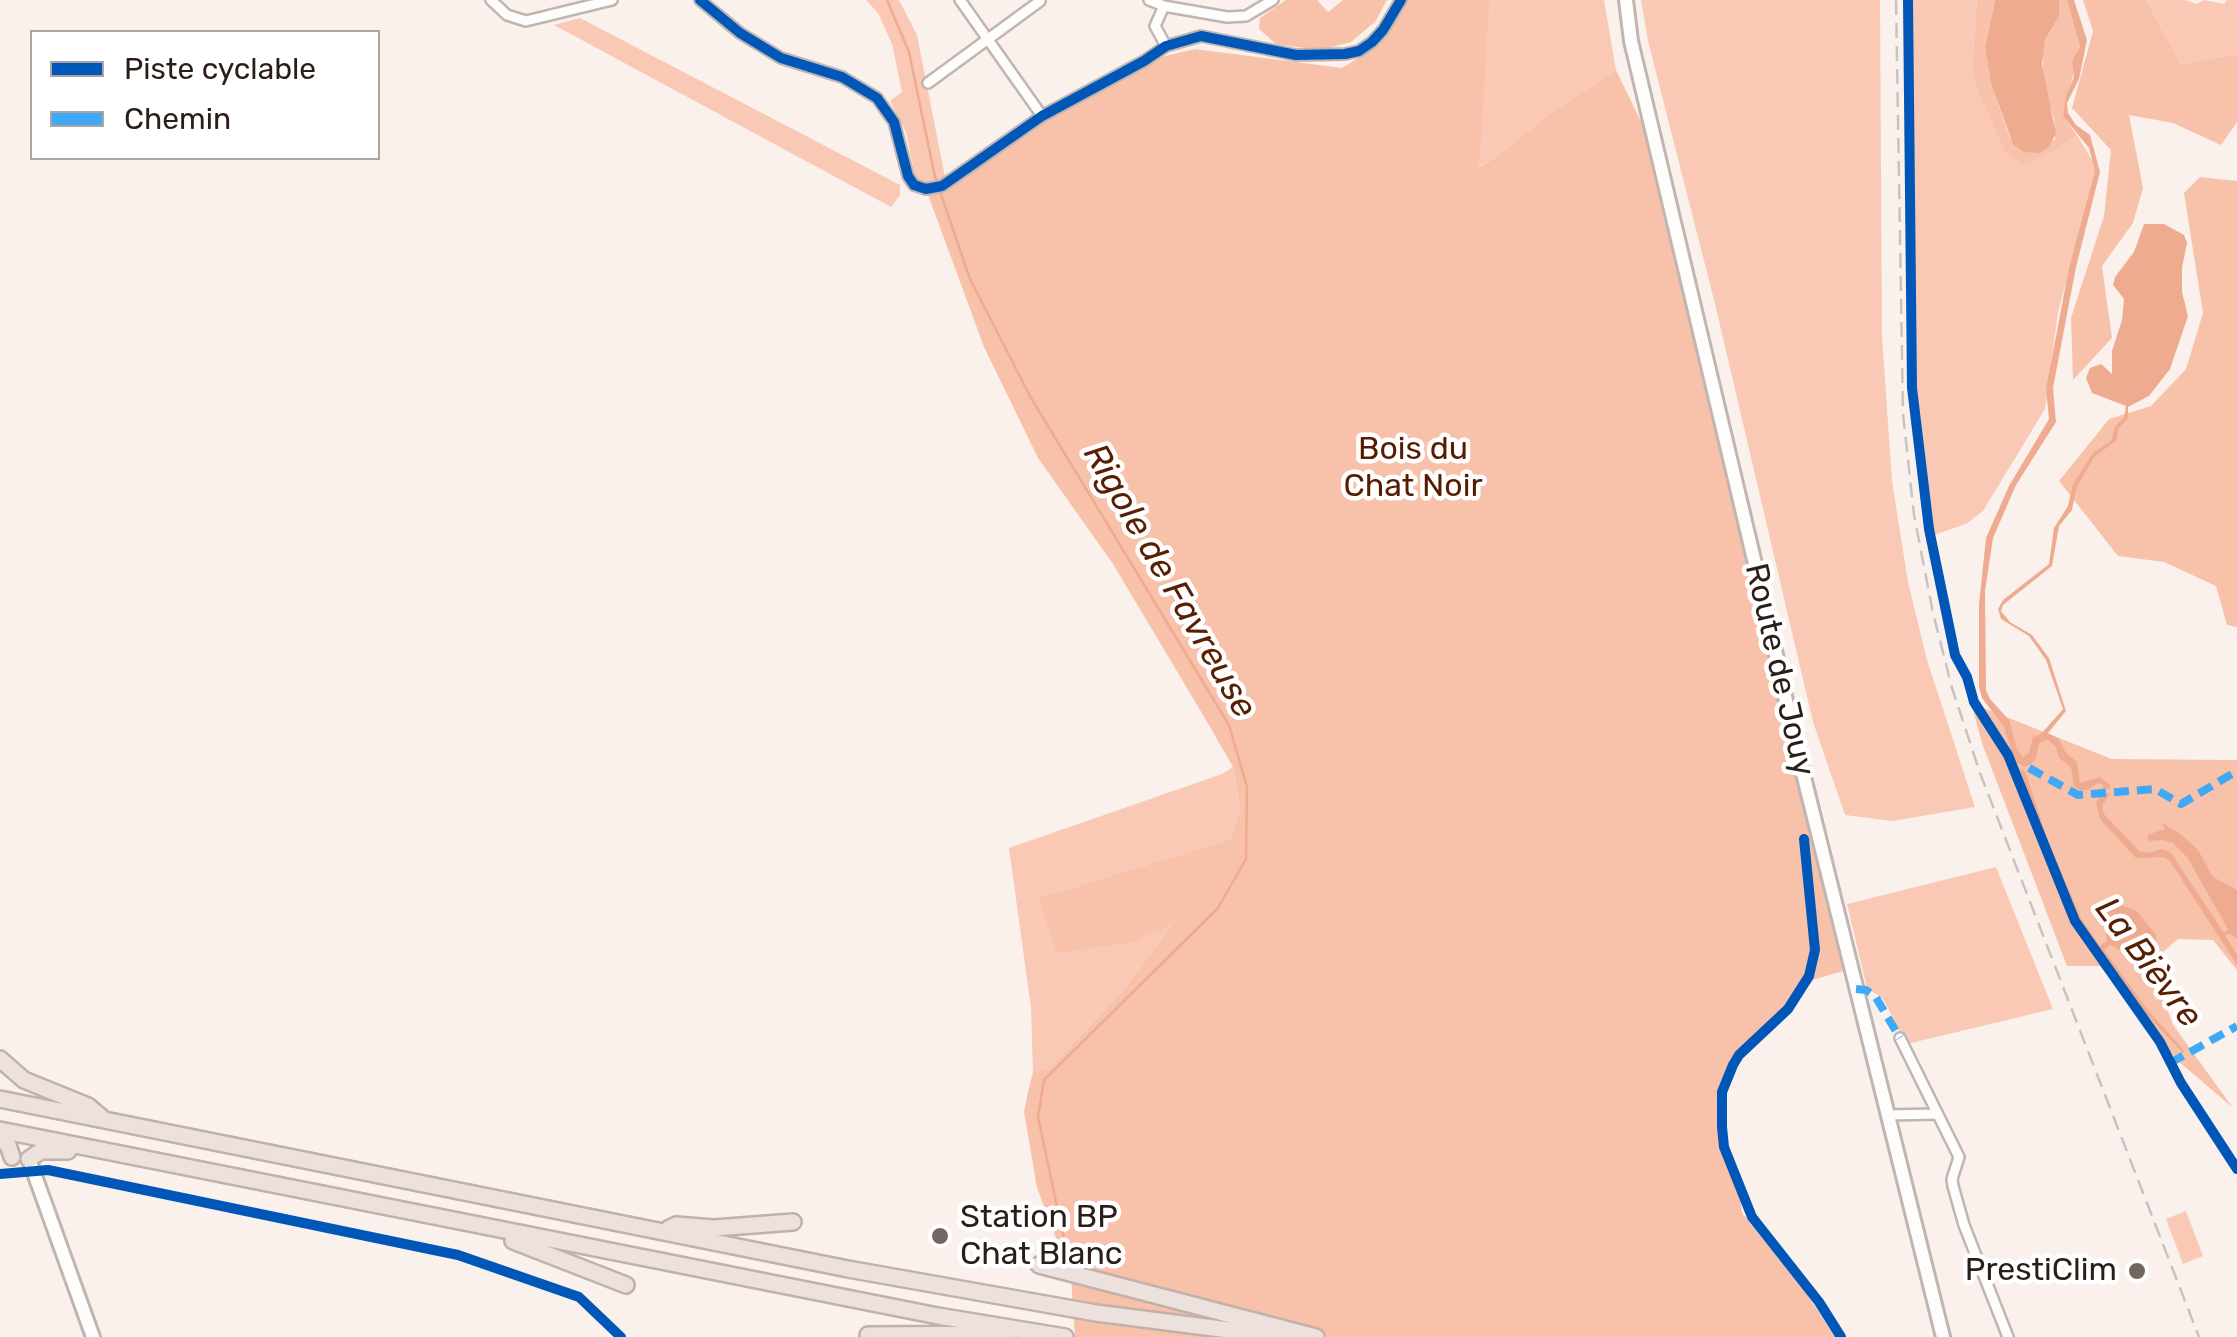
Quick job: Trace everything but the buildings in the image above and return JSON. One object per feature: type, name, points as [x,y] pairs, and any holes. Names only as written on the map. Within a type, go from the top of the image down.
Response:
[{"type":"highway","points":[[0,1059],[24,1080],[88,1106],[104,1120]]},
{"type":"highway","points":[[0,1099],[1024,1302],[1284,1337]]},
{"type":"highway","points":[[0,1130],[498,1231],[1020,1332],[1065,1337]]},
{"type":"highway","points":[[0,1138],[14,1157],[86,1147]]},
{"type":"highway","points":[[662,1231],[676,1225],[714,1228],[794,1222]]},
{"type":"highway","points":[[498,1231],[514,1242],[626,1286]]},
{"type":"highway","points":[[1039,1266],[1316,1337]]},
{"type":"highway","points":[[868,1335],[996,1336],[1020,1332]]},
{"type":"main road","name":"Route de Jouy","points":[[1626,0],[1630,40],[1793,733],[1943,1337]]},
{"type":"main road","points":[[14,1157],[93,1337]]},
{"type":"street","points":[[492,0],[507,15],[526,21],[612,0]]},
{"type":"street","points":[[700,0],[740,33],[781,58],[842,76],[877,98],[894,122],[908,176],[914,184],[934,188],[1042,116],[1166,46],[1201,36],[1296,55],[1344,54],[1359,51],[1372,42],[1401,0]]},
{"type":"street","points":[[960,0],[1042,116]]},
{"type":"street","points":[[1149,0],[1227,16],[1246,16],[1274,0]]},
{"type":"street","points":[[928,83],[1040,1]]},
{"type":"street","points":[[1164,6],[1155,26],[1166,46]]},
{"type":"street","points":[[1900,1038],[1959,1157],[1952,1180],[1964,1226],[2008,1337]]},
{"type":"street","points":[[1886,1115],[1936,1114]]},
{"type":"shaded area","points":[[866,0],[899,0],[917,35],[945,177],[931,185],[922,185],[914,172],[906,132],[890,101],[902,92],[892,44],[878,13]]},
{"type":"shaded area","points":[[1490,0],[1604,0],[1616,70],[1478,167]]},
{"type":"shaded area","points":[[1641,0],[1880,0],[1882,336],[1892,481],[1908,582],[1927,660],[1975,807],[1893,821],[1845,815],[1813,722]]},
{"type":"shaded area","points":[[1911,0],[1977,0],[1972,66],[1975,84],[2007,154],[2054,151],[2077,135],[2097,168],[2058,312],[2045,409],[1983,511],[1966,524],[1934,535],[1916,413]]},
{"type":"shaded area","points":[[1995,0],[2059,0],[2059,16],[2045,40],[2042,64],[2056,134],[2048,148],[2039,153],[2024,152],[2013,144],[1991,84],[1985,48]]},
{"type":"shaded area","points":[[2067,0],[2074,0],[2087,40],[2079,79],[2067,103],[2068,113],[2090,135],[2100,172],[2076,267],[2053,388],[2056,422],[2016,485],[1993,538],[1985,591],[1986,690],[2009,720],[2023,757],[2029,753],[2033,737],[2041,734],[2063,709],[2046,660],[2029,636],[2001,619],[1998,609],[2003,600],[2049,564],[2054,528],[2068,506],[2073,484],[2093,453],[2111,441],[2115,427],[2124,417],[2126,406],[2092,393],[2086,378],[2090,368],[2101,364],[2112,374],[2112,351],[2124,299],[2113,285],[2115,277],[2134,252],[2144,224],[2164,224],[2184,235],[2187,243],[2182,292],[2188,316],[2170,369],[2149,396],[2128,407],[2128,418],[2118,429],[2117,440],[2094,457],[2076,489],[2072,510],[2059,526],[2052,566],[2003,605],[2001,611],[2010,622],[2032,635],[2049,658],[2066,711],[2048,733],[2059,739],[2066,753],[2077,762],[2080,783],[2100,777],[2110,785],[2110,789],[2103,789],[2098,783],[2088,790],[2074,786],[2071,767],[2059,758],[2056,747],[2048,740],[2039,743],[2031,764],[2025,767],[2015,762],[2004,727],[1982,698],[1979,687],[1979,604],[1986,538],[2009,486],[2049,419],[2046,389],[2069,268],[2095,171],[2089,148],[2063,116],[2074,77],[2072,61],[2080,47]]},
{"type":"shaded area","points":[[2146,0],[2224,4],[2237,0],[2237,54],[2181,64]]},
{"type":"shaded area","points":[[580,18],[900,185],[900,195],[891,207],[554,25]]},
{"type":"shaded area","points":[[1233,767],[1240,810],[1231,839],[1038,898],[1173,922],[1122,992],[1048,1071],[1033,1072],[1031,1008],[1009,848]]},
{"type":"shaded area","points":[[2020,769],[2025,771],[2048,841],[2081,918],[2100,946],[2107,941],[2103,914],[2110,901],[2137,911],[2156,935],[2154,951],[2143,958],[2132,957],[2110,945],[2104,950],[2147,1009],[2185,1052],[2144,1012],[2076,921],[2047,851]]},
{"type":"shaded area","points":[[2110,793],[2102,806],[2104,814],[2139,851],[2162,849],[2171,853],[2224,933],[2228,929],[2187,857],[2173,843],[2149,841],[2147,835],[2165,829],[2162,823],[2178,832],[2198,850],[2213,877],[2237,890],[2237,939],[2225,935],[2237,955],[2237,965],[2170,861],[2164,857],[2136,858],[2100,819],[2096,803],[2101,794]]},
{"type":"shaded area","points":[[1996,867],[2053,1009],[1907,1044],[1883,999],[1867,988],[1847,904]]},
{"type":"shaded area","points":[[2186,1211],[2203,1256],[2183,1264],[2166,1219]]},
{"type":"green space","points":[[1286,0],[1317,0],[1328,12],[1343,0],[1387,0],[1375,22],[1351,42],[1320,50],[1276,44],[1259,29],[1260,18]]},
{"type":"green space","name":"Bois du Chat Noir","points":[[1394,0],[1490,0],[1479,167],[1550,113],[1616,70],[1649,138],[1843,971],[1809,981],[1797,1003],[1741,1056],[1728,1084],[1722,1112],[1724,1141],[1738,1178],[1742,1213],[1806,1293],[1835,1337],[1075,1337],[1071,1278],[1037,1188],[1024,1112],[1028,1092],[1033,1072],[1048,1070],[1122,992],[1171,925],[1132,942],[1057,953],[1038,898],[1231,839],[1240,809],[1233,767],[1206,720],[1113,564],[1038,458],[984,347],[927,192],[1027,126],[1144,61],[1195,49],[1342,68],[1363,55]]},
{"type":"green space","points":[[1977,0],[1995,0],[1985,48],[1991,84],[2010,138],[2055,140],[2054,119],[2043,79],[2043,53],[2045,40],[2059,16],[2059,0],[2067,0],[2080,47],[2063,116],[2077,135],[2025,164],[2006,154],[1975,84],[1972,66]]},
{"type":"green space","points":[[2083,0],[2146,0],[2181,64],[2237,54],[2237,122],[2221,145],[2173,123],[2129,115],[2143,188],[2133,223],[2102,266],[2112,338],[2073,380],[2071,318],[2104,216],[2111,150],[2072,108],[2093,31]]},
{"type":"green space","points":[[2200,177],[2237,181],[2237,627],[2227,625],[2216,586],[2164,562],[2118,556],[2059,481],[2109,419],[2151,406],[2186,369],[2203,313],[2184,193]]},
{"type":"green space","points":[[1971,703],[2112,759],[2237,760],[2237,970],[2213,940],[2178,939],[2151,962],[2173,1025],[2233,1108],[2177,1060],[2100,966],[2067,966],[1982,743]]},
{"type":"waterway","name":"Rigole de Favreuse","points":[[887,0],[909,52],[935,177],[970,279],[1031,398],[1229,725],[1247,787],[1246,859],[1218,908],[1044,1080],[1038,1117],[1068,1258]]},
{"type":"railway","points":[[1896,0],[1903,414],[1914,515],[1933,613],[1980,773],[2199,1337]]},
{"type":"marked path","points":[[2029,768],[2078,795],[2155,789],[2181,804],[2237,771]]},
{"type":"marked path","points":[[1856,989],[1875,996],[1900,1038]]},
{"type":"marked path","points":[[2170,1063],[2237,1026]]},
{"type":"cycle path","points":[[700,0],[740,33],[781,58],[842,77],[877,98],[894,122],[908,176],[914,185],[926,189],[942,186],[1042,116],[1166,46],[1201,36],[1296,55],[1345,54],[1372,42],[1401,0]]},
{"type":"cycle path","points":[[1908,0],[1912,388],[1929,529],[1955,655],[1974,702],[2008,755],[2075,921],[2160,1042],[2181,1083],[2237,1169]]},
{"type":"cycle path","points":[[1804,839],[1815,950],[1809,976],[1788,1009],[1733,1065],[1722,1092],[1722,1127],[1724,1147],[1752,1217],[1819,1302],[1841,1337]]},
{"type":"cycle path","points":[[0,1174],[48,1170],[458,1255],[579,1297],[621,1337]]},
{"type":"place","name":"Station BP Chat Blanc","points":[[940,1236]]},
{"type":"place","name":"PrestiClim","points":[[2137,1271]]},
{"type":"water label","name":"La Bièvre","points":[[2148,963]]}]
